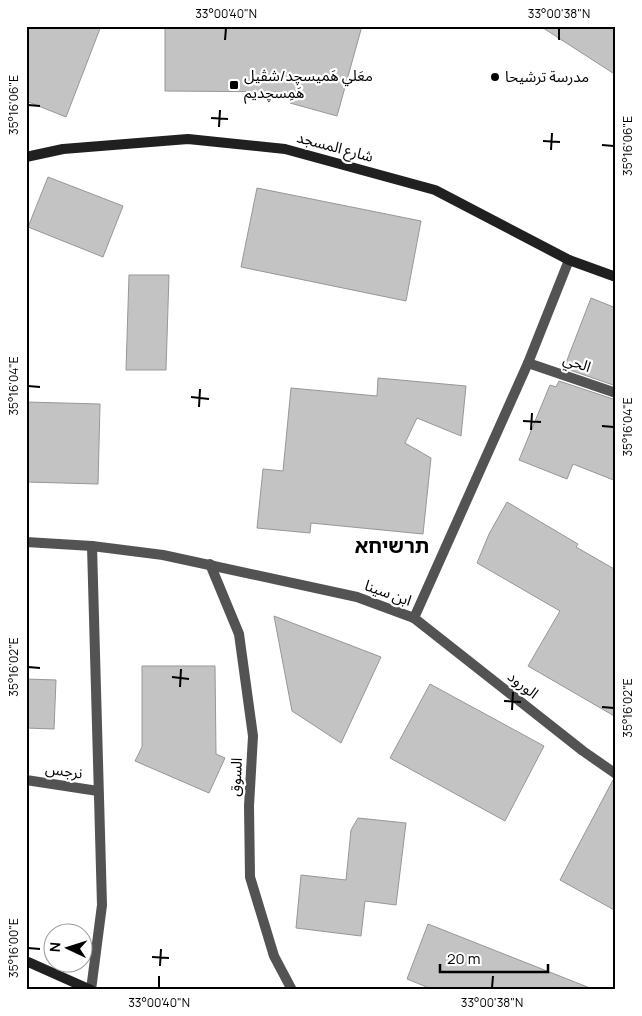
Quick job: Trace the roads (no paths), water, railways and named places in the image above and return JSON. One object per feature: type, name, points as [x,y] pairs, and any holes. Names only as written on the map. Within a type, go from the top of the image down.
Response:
[{"type":"street","name":"شارع المسجد","points":[[26,157],[64,149],[188,138],[285,149],[435,190],[569,260],[616,277]]},
{"type":"street","name":"ابن سينا","points":[[26,542],[92,546],[163,555],[210,564],[357,597],[414,618],[528,363],[569,260]]},
{"type":"street","name":"الحي","points":[[528,363],[616,393]]},
{"type":"street","points":[[26,961],[91,990],[102,905],[92,546]]},
{"type":"street","name":"السوق","points":[[210,564],[239,634],[253,736],[249,806],[250,877],[274,956],[292,990]]},
{"type":"street","name":"الورود","points":[[414,618],[583,751],[616,774]]},
{"type":"street","name":"نرجس","points":[[26,780],[98,791]]},
{"type":"place","name":"مدرسة ترشيحا","points":[[495,77]]},
{"type":"place","name":"معَلي هَميسچد/شڤيل هَمِسچديم","points":[[234,85]]},
{"type":"district","name":"תרשיחא","points":[[392,546]]}]
